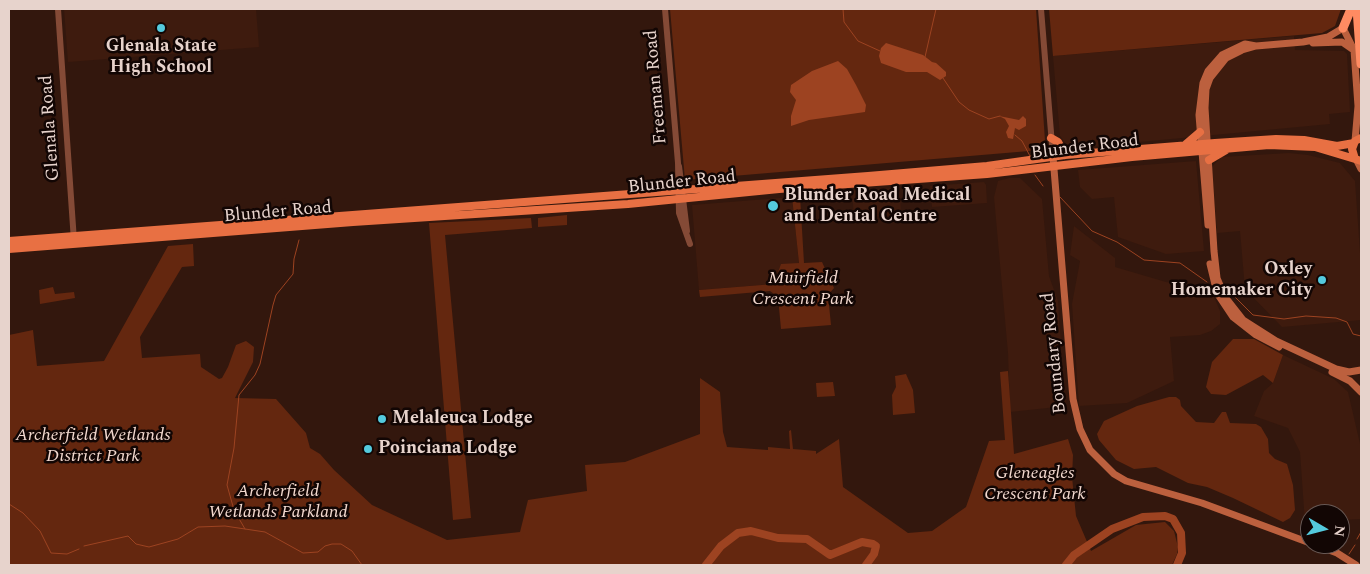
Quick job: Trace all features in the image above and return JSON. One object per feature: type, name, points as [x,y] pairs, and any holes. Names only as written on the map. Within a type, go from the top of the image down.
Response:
[{"type":"highway","points":[[1343,28],[1351,9]]},
{"type":"highway","points":[[1357,9],[1358,61]]},
{"type":"main road","points":[[1303,42],[1332,36],[1343,28],[1354,46],[1358,61],[1358,106],[1357,141],[1352,152],[1358,160],[1361,169]]},
{"type":"main road","points":[[1358,61],[1351,47],[1343,42],[1303,42],[1256,46],[1245,44],[1227,51],[1208,71],[1199,99],[1200,132],[1209,160],[1216,270],[1222,292],[1232,307],[1257,330],[1326,365],[1347,372],[1361,370]]},
{"type":"main road","points":[[1256,46],[1226,58],[1210,78],[1205,100],[1205,147],[1211,270],[1214,286],[1233,317],[1256,335],[1339,375],[1361,392]]},
{"type":"main road","points":[[1184,146],[1200,132]]},
{"type":"main road","points":[[1051,138],[1058,142],[1065,155]]},
{"type":"main road","name":"Blunder Road","points":[[680,194],[987,174],[1276,138],[1337,146],[1357,141]]},
{"type":"main road","name":"Blunder Road","points":[[9,249],[74,241],[628,204],[680,194],[987,166],[1065,155],[1184,146],[1228,148],[1296,145],[1324,149],[1358,160]]},
{"type":"main road","points":[[1209,160],[1228,148]]},
{"type":"main road","name":"Boundary Road","points":[[1053,157],[1073,399],[1080,429],[1090,450],[1114,474],[1126,481],[1202,503],[1300,540]]},
{"type":"main road","name":"Blunder Road","points":[[9,241],[74,241]]},
{"type":"main road","name":"Boundary Road","points":[[1339,554],[1356,565]]},
{"type":"street","name":"Glenala Road","points":[[58,9],[74,241]]},
{"type":"street","name":"Freeman Road","points":[[666,9],[680,194]]},
{"type":"street","name":"Boundary Road","points":[[1041,9],[1053,157]]},
{"type":"street","points":[[680,194],[690,244],[680,219],[680,194]]},
{"type":"shaded area","name":"Glenala State High School","points":[[64,9],[256,9],[259,47],[68,62]]},
{"type":"shaded area","points":[[1294,36],[1295,50],[1344,51],[1347,54],[1350,112],[1329,114],[1330,124],[1076,148],[1066,144],[1060,136],[1053,56]]},
{"type":"shaded area","points":[[886,43],[923,55],[946,72],[946,76],[940,80],[927,72],[906,72],[881,63],[879,56],[881,48]]},
{"type":"shaded area","points":[[838,61],[847,69],[856,85],[866,105],[865,112],[809,120],[791,126],[791,116],[796,100],[790,92],[791,85],[812,71]]},
{"type":"shaded area","points":[[999,116],[1019,120],[1023,116],[1026,119],[1026,126],[1019,130],[1015,128],[1013,139],[1008,138],[1006,132],[1009,126],[1005,119]]},
{"type":"shaded area","points":[[1289,153],[1308,155],[1340,163],[1355,181],[1361,267],[1361,320],[1282,327],[1245,289],[1240,231],[1217,233],[1212,167],[1221,157]]},
{"type":"shaded area","points":[[1196,161],[1204,251],[1166,254],[1118,237],[1114,197],[1092,199],[1080,187],[1078,170]]},
{"type":"shaded area","points":[[1020,178],[1042,199],[1049,276],[1058,301],[1061,344],[1059,348],[1051,350],[1052,362],[1062,365],[1066,406],[1010,412],[1008,353],[994,197],[998,181]]},
{"type":"shaded area","points":[[984,182],[986,185],[987,203],[932,207],[930,186]]},
{"type":"shaded area","points":[[895,188],[900,192],[901,215],[854,218],[852,191]]},
{"type":"shaded area","points":[[792,197],[799,263],[774,284],[699,290],[692,205]]},
{"type":"shaded area","points":[[1074,226],[1115,258],[1115,267],[1166,282],[1207,289],[1215,299],[1220,311],[1220,324],[1211,331],[1200,335],[1170,337],[1174,381],[1127,403],[1079,406],[1072,304],[1080,261],[1070,255]]},
{"type":"shaded area","points":[[1283,355],[1334,379],[1348,392],[1361,448],[1361,519],[1350,520],[1350,504],[1304,504],[1300,452],[1288,428],[1254,416],[1264,391],[1273,383]]},
{"type":"green space","points":[[670,9],[1036,9],[1045,141],[1041,150],[685,180]]},
{"type":"green space","points":[[1049,9],[1341,9],[1335,26],[1322,33],[1053,56]]},
{"type":"green space","name":"Muirfield Crescent Park","points":[[800,196],[804,263],[822,262],[834,288],[828,295],[831,325],[781,329],[778,297],[770,291],[700,297],[699,290],[774,284],[781,264],[799,263],[792,197]]},
{"type":"green space","points":[[567,215],[567,225],[538,227],[538,218]]},
{"type":"green space","points":[[531,218],[532,228],[445,235],[471,518],[453,520],[429,223]]},
{"type":"green space","points":[[193,244],[194,266],[182,267],[140,337],[142,358],[200,354],[201,367],[219,379],[222,378],[228,367],[236,345],[246,341],[254,347],[253,362],[235,398],[276,399],[306,433],[310,448],[320,454],[334,470],[372,505],[447,540],[520,532],[528,500],[587,491],[585,465],[625,462],[700,434],[700,378],[720,392],[723,432],[727,447],[768,450],[768,447],[790,449],[789,431],[791,430],[793,449],[816,451],[816,454],[839,439],[843,487],[908,533],[932,531],[966,507],[989,441],[1005,440],[1000,372],[1008,371],[1014,454],[1068,439],[1073,455],[1072,477],[1076,516],[1091,551],[1136,525],[1165,522],[1174,531],[1178,547],[1177,554],[1172,565],[9,565],[9,335],[33,330],[37,366],[104,361],[168,246]]},
{"type":"green space","points":[[53,287],[55,294],[74,292],[75,298],[40,304],[39,290]]},
{"type":"green space","points":[[1233,339],[1254,339],[1283,355],[1273,383],[1263,375],[1226,395],[1211,394],[1206,387],[1212,362]]},
{"type":"green space","points":[[906,374],[913,390],[915,413],[893,415],[892,395],[896,387],[895,376]]},
{"type":"green space","points":[[833,382],[835,396],[817,397],[816,383]]},
{"type":"green space","points":[[1169,397],[1176,397],[1180,400],[1181,406],[1196,422],[1214,423],[1222,412],[1226,412],[1230,423],[1256,424],[1261,427],[1268,439],[1269,453],[1275,459],[1287,464],[1293,485],[1295,510],[1290,518],[1283,522],[1233,498],[1207,487],[1188,483],[1156,467],[1134,469],[1116,460],[1099,440],[1097,434],[1104,421],[1137,406]]},
{"type":"waterway","points":[[843,9],[844,22],[858,41],[880,51]]},
{"type":"waterway","points":[[925,57],[936,9]]},
{"type":"waterway","points":[[943,78],[959,102],[969,110],[989,119],[1000,116]]},
{"type":"waterway","points":[[1015,135],[1022,141],[1030,156]]},
{"type":"waterway","points":[[1035,175],[1043,186]]},
{"type":"waterway","points":[[1060,197],[1092,231],[1117,242],[1144,260],[1180,263],[1207,282]]},
{"type":"waterway","points":[[245,529],[234,510],[227,485],[234,448],[239,395],[255,375],[260,364],[276,295],[293,274],[294,259],[299,240]]},
{"type":"waterway","points":[[1232,294],[1253,315],[1284,319],[1306,316],[1336,318],[1347,322],[1353,334],[1361,336]]},
{"type":"waterway","points":[[9,504],[23,513],[40,531],[51,553],[67,554],[79,549]]},
{"type":"waterway","points":[[1066,565],[1074,555],[1112,529],[1143,517],[1165,516],[1173,519],[1181,533],[1182,553],[1177,565]]},
{"type":"waterway","points":[[84,546],[128,536],[136,544],[149,547],[178,539],[198,527],[225,526],[265,532],[303,553],[318,552],[325,546],[341,544],[352,551],[362,565]]},
{"type":"waterway","points":[[706,565],[721,546],[738,533],[751,531],[778,538],[807,539],[830,555],[862,542],[873,544],[876,546],[874,554],[866,565]]},
{"type":"waterway","points":[[1357,539],[1361,532]]},
{"type":"waterway","points":[[1350,552],[1355,545]]},
{"type":"place","name":"Glenala State High School","points":[[161,28]]},
{"type":"place","name":"Blunder Road Medical and Dental Centre","points":[[773,206]]},
{"type":"place","name":"Oxley Homemaker City","points":[[1322,280]]},
{"type":"place","name":"Melaleuca Lodge","points":[[382,419]]},
{"type":"place","name":"Poinciana Lodge","points":[[368,449]]},
{"type":"park label","name":"Archerfield Wetlands District Park","points":[[93,446]]},
{"type":"park label","name":"Gleneagles Crescent Park","points":[[1035,484]]},
{"type":"park label","name":"Archerfield Wetlands Parkland","points":[[278,502]]}]
